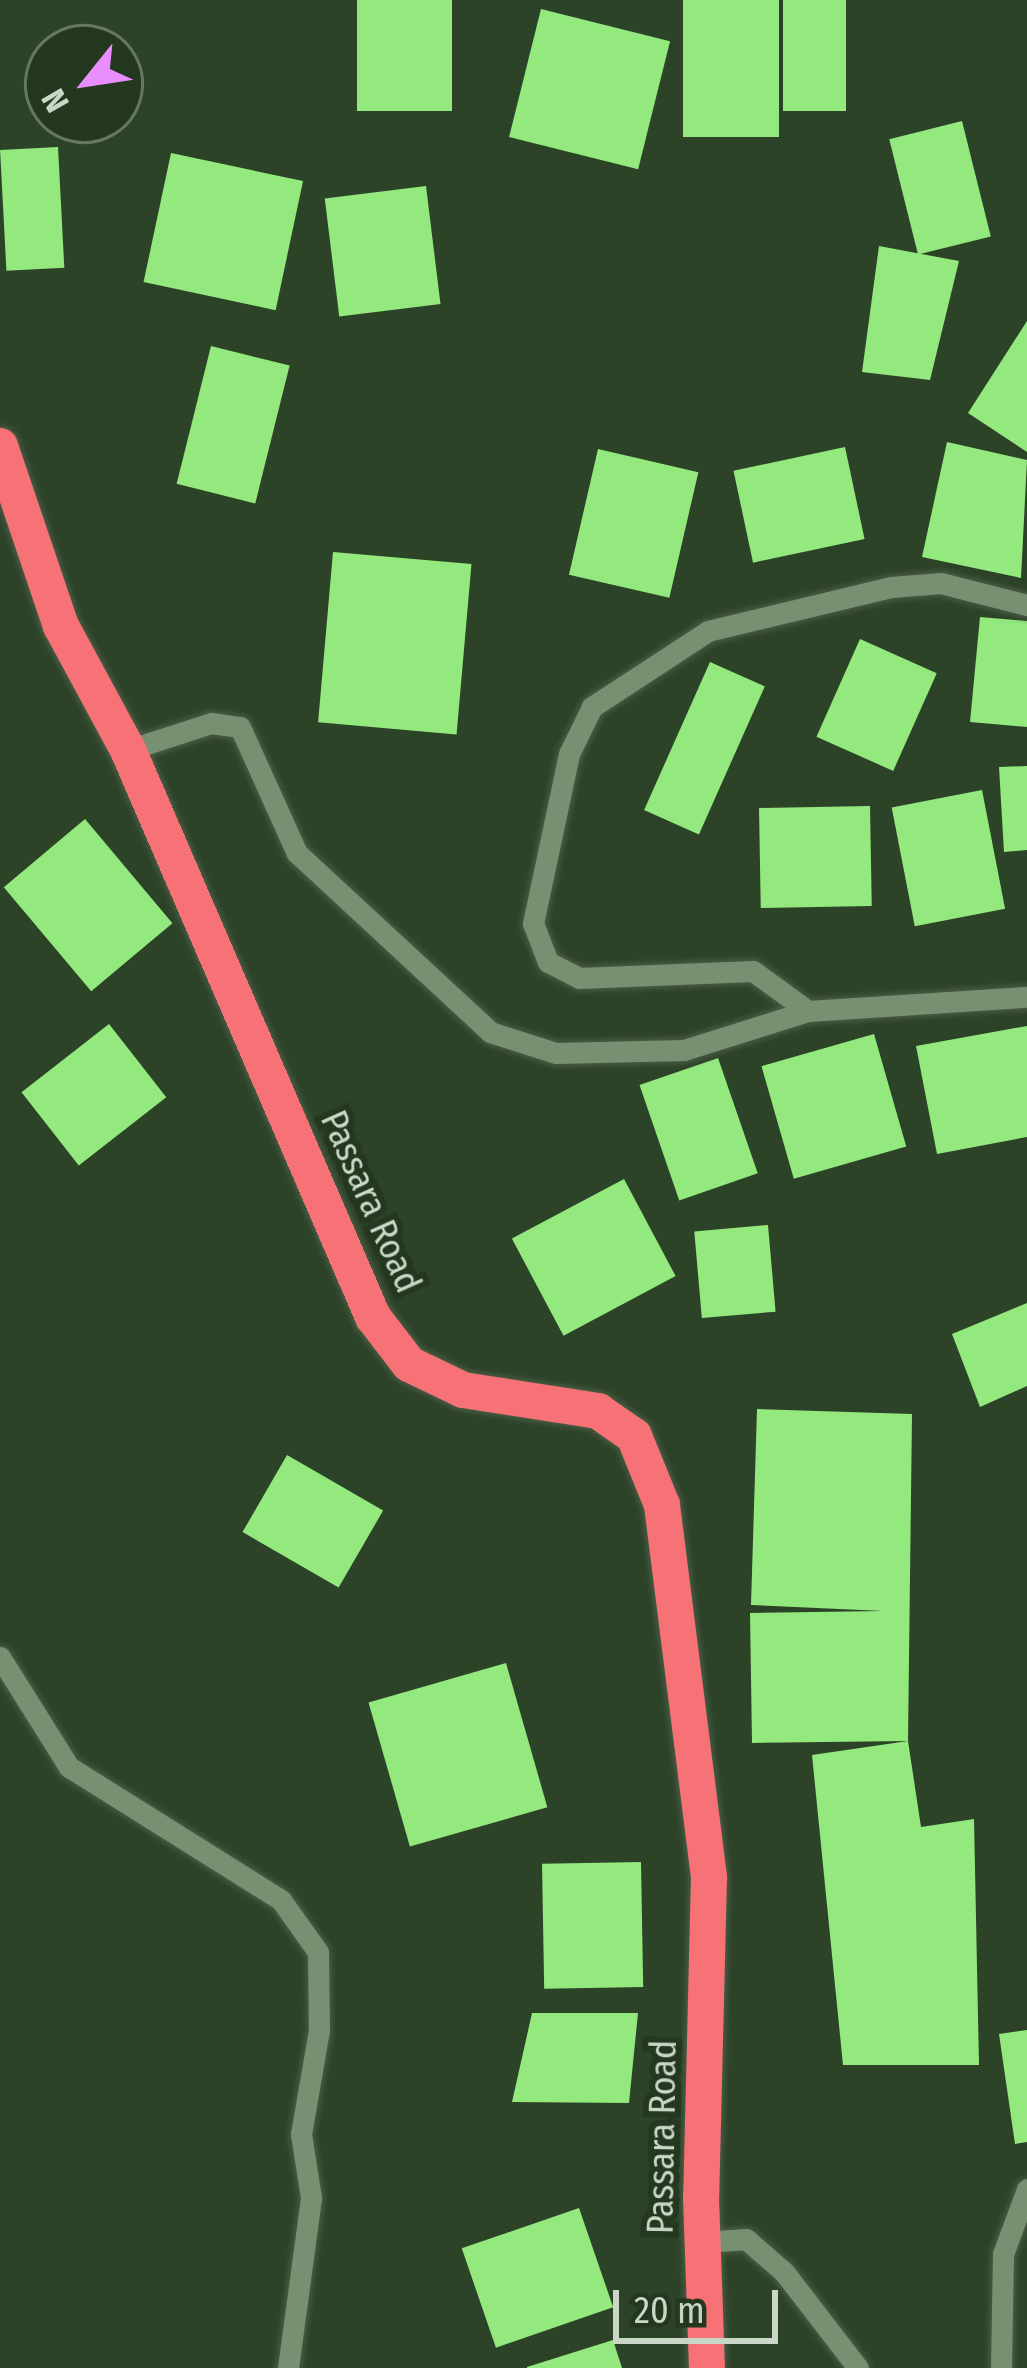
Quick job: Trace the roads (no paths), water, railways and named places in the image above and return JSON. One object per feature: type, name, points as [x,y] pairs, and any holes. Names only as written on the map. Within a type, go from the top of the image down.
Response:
[{"type":"highway","name":"Passara Road","points":[[0,446],[61,626],[128,750],[373,1317],[409,1364],[463,1390],[598,1411],[634,1436],[662,1505],[710,1877],[703,2242],[707,2368]]},
{"type":"street","points":[[808,1011],[753,971],[579,978],[548,962],[533,923],[569,754],[592,707],[708,631],[891,587],[940,584],[1027,605]]},
{"type":"street","points":[[128,750],[211,723],[240,727],[297,853],[490,1032],[556,1053],[684,1050],[808,1011],[1027,997]]},
{"type":"street","points":[[0,1657],[69,1767],[281,1900],[318,1952],[319,2030],[301,2134],[311,2198],[288,2368]]},
{"type":"street","points":[[1001,2368],[1003,2254],[1027,2189]]},
{"type":"street","points":[[703,2242],[746,2239],[784,2272],[858,2368]]}]
